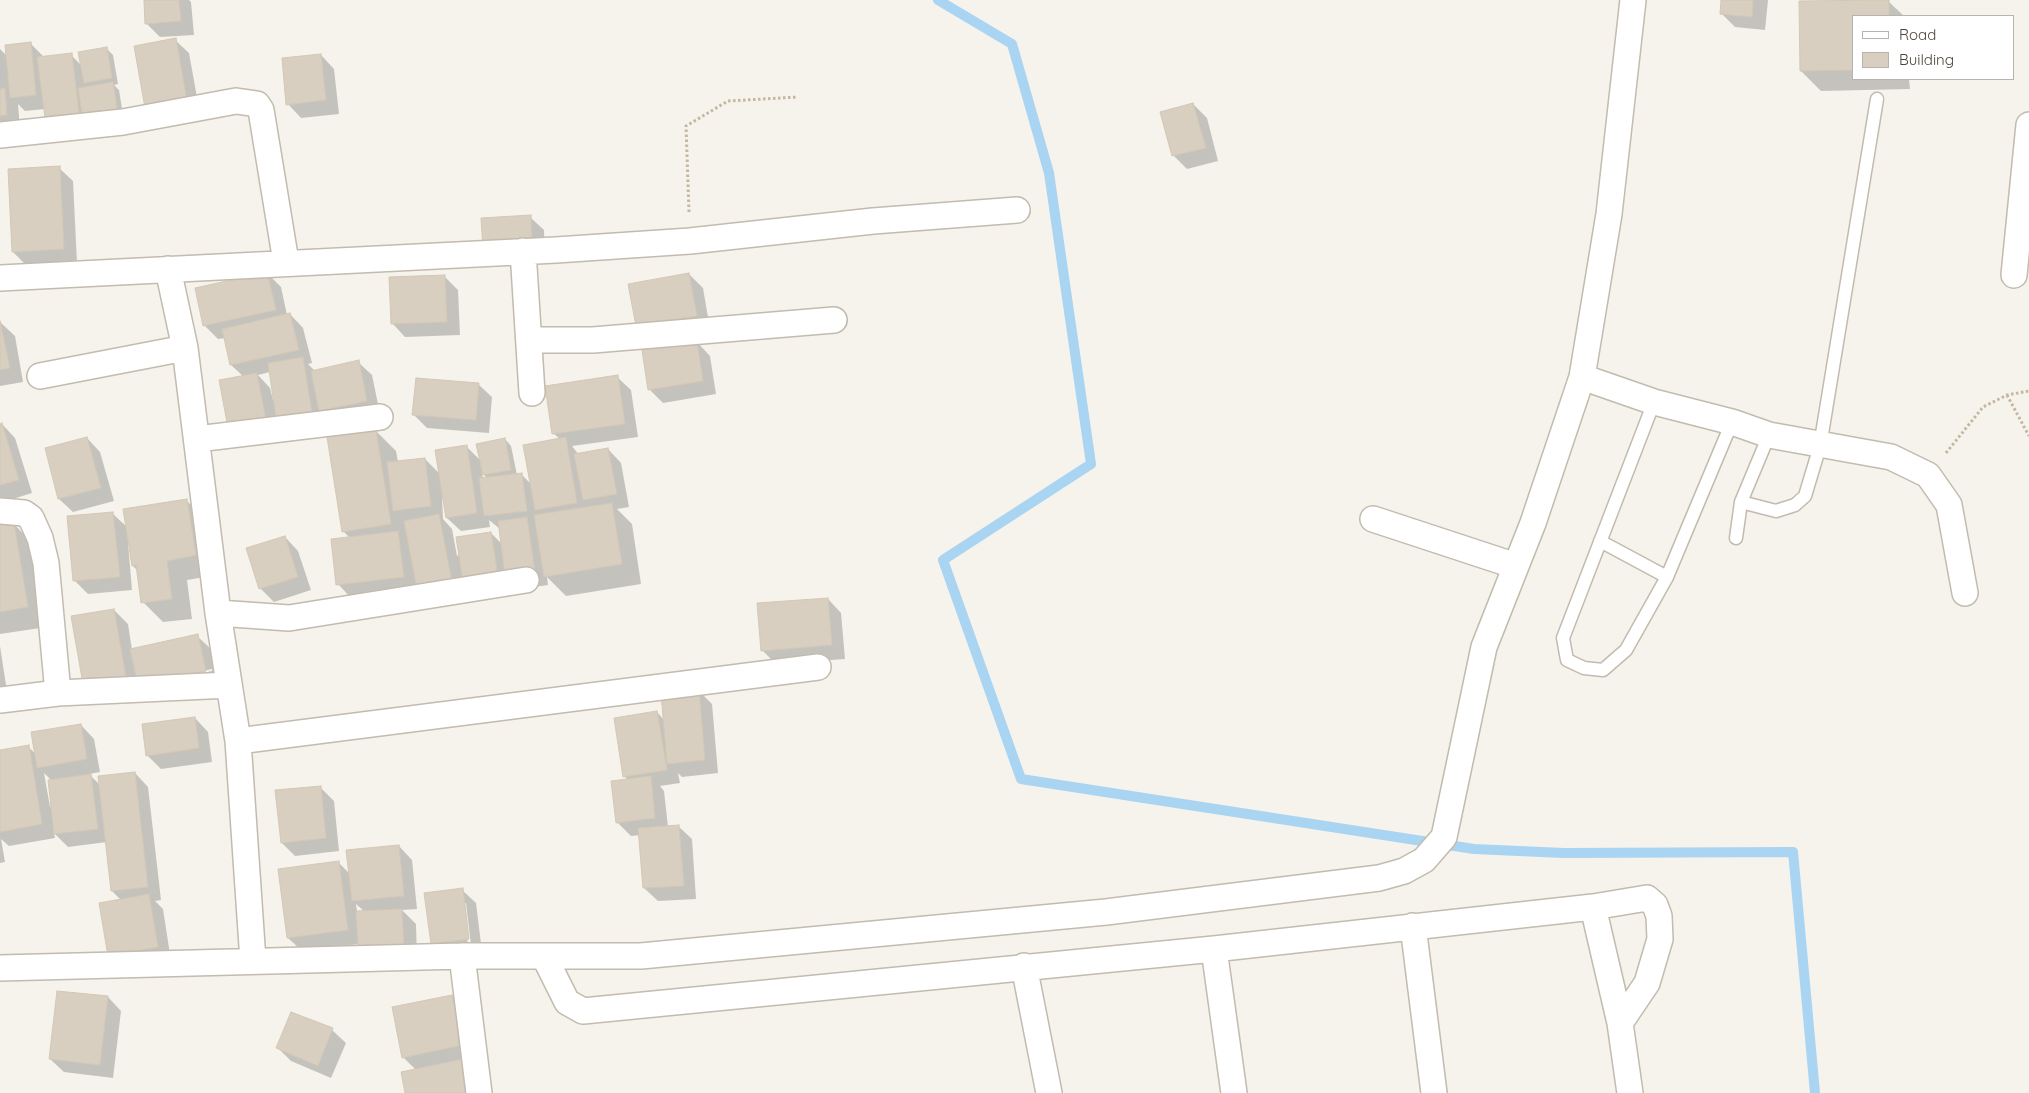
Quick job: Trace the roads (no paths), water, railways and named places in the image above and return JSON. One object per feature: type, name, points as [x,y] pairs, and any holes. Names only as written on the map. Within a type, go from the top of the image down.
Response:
[{"type":"street","points":[[0,968],[462,956],[641,956],[1106,912],[1379,878],[1404,871],[1424,860],[1444,837],[1484,646],[1533,523],[1582,377],[1609,214],[1633,0]]},
{"type":"street","points":[[0,135],[123,122],[236,101],[257,104],[261,110],[286,262]]},
{"type":"street","points":[[2014,275],[2029,125]]},
{"type":"street","points":[[0,278],[522,251],[690,240],[863,222],[1017,210]]},
{"type":"street","points":[[522,251],[530,340],[532,393]]},
{"type":"street","points":[[168,269],[185,348],[218,614],[238,740],[253,961]]},
{"type":"street","points":[[530,340],[593,340],[834,320]]},
{"type":"street","points":[[40,376],[185,348]]},
{"type":"street","points":[[1582,377],[1654,402],[1732,422],[1768,435],[1820,446],[1891,457],[1928,475],[1949,505],[1965,593]]},
{"type":"street","points":[[197,439],[380,417]]},
{"type":"street","points":[[0,512],[24,513],[31,518],[40,538],[46,563],[58,693]]},
{"type":"street","points":[[1373,519],[1516,566]]},
{"type":"street","points":[[218,614],[289,618],[526,580]]},
{"type":"street","points":[[238,740],[818,667]]},
{"type":"street","points":[[0,700],[58,693],[229,684]]},
{"type":"street","points":[[544,956],[567,1002],[584,1011],[960,975],[1024,966],[1214,950],[1594,907],[1647,898],[1655,905],[1659,916],[1660,939],[1647,983],[1620,1023]]},
{"type":"street","points":[[1594,907],[1620,1023],[1630,1093]]},
{"type":"street","points":[[1413,926],[1434,1093]]},
{"type":"street","points":[[1214,950],[1234,1093]]},
{"type":"street","points":[[462,956],[480,1093]]},
{"type":"street","points":[[1024,966],[1049,1093]]},
{"type":"lane","points":[[1741,502],[1776,511],[1795,505],[1805,496],[1820,446],[1877,99]]},
{"type":"lane","points":[[1654,402],[1563,638],[1567,660],[1584,668],[1603,670],[1626,650],[1667,577],[1732,422]]},
{"type":"lane","points":[[1736,538],[1741,502],[1768,435]]},
{"type":"lane","points":[[1600,541],[1667,577]]},
{"type":"waterway","points":[[938,0],[1012,44],[1049,173],[1091,464],[943,560],[1021,779],[1474,849],[1564,853],[1793,852],[1815,1093]]}]
